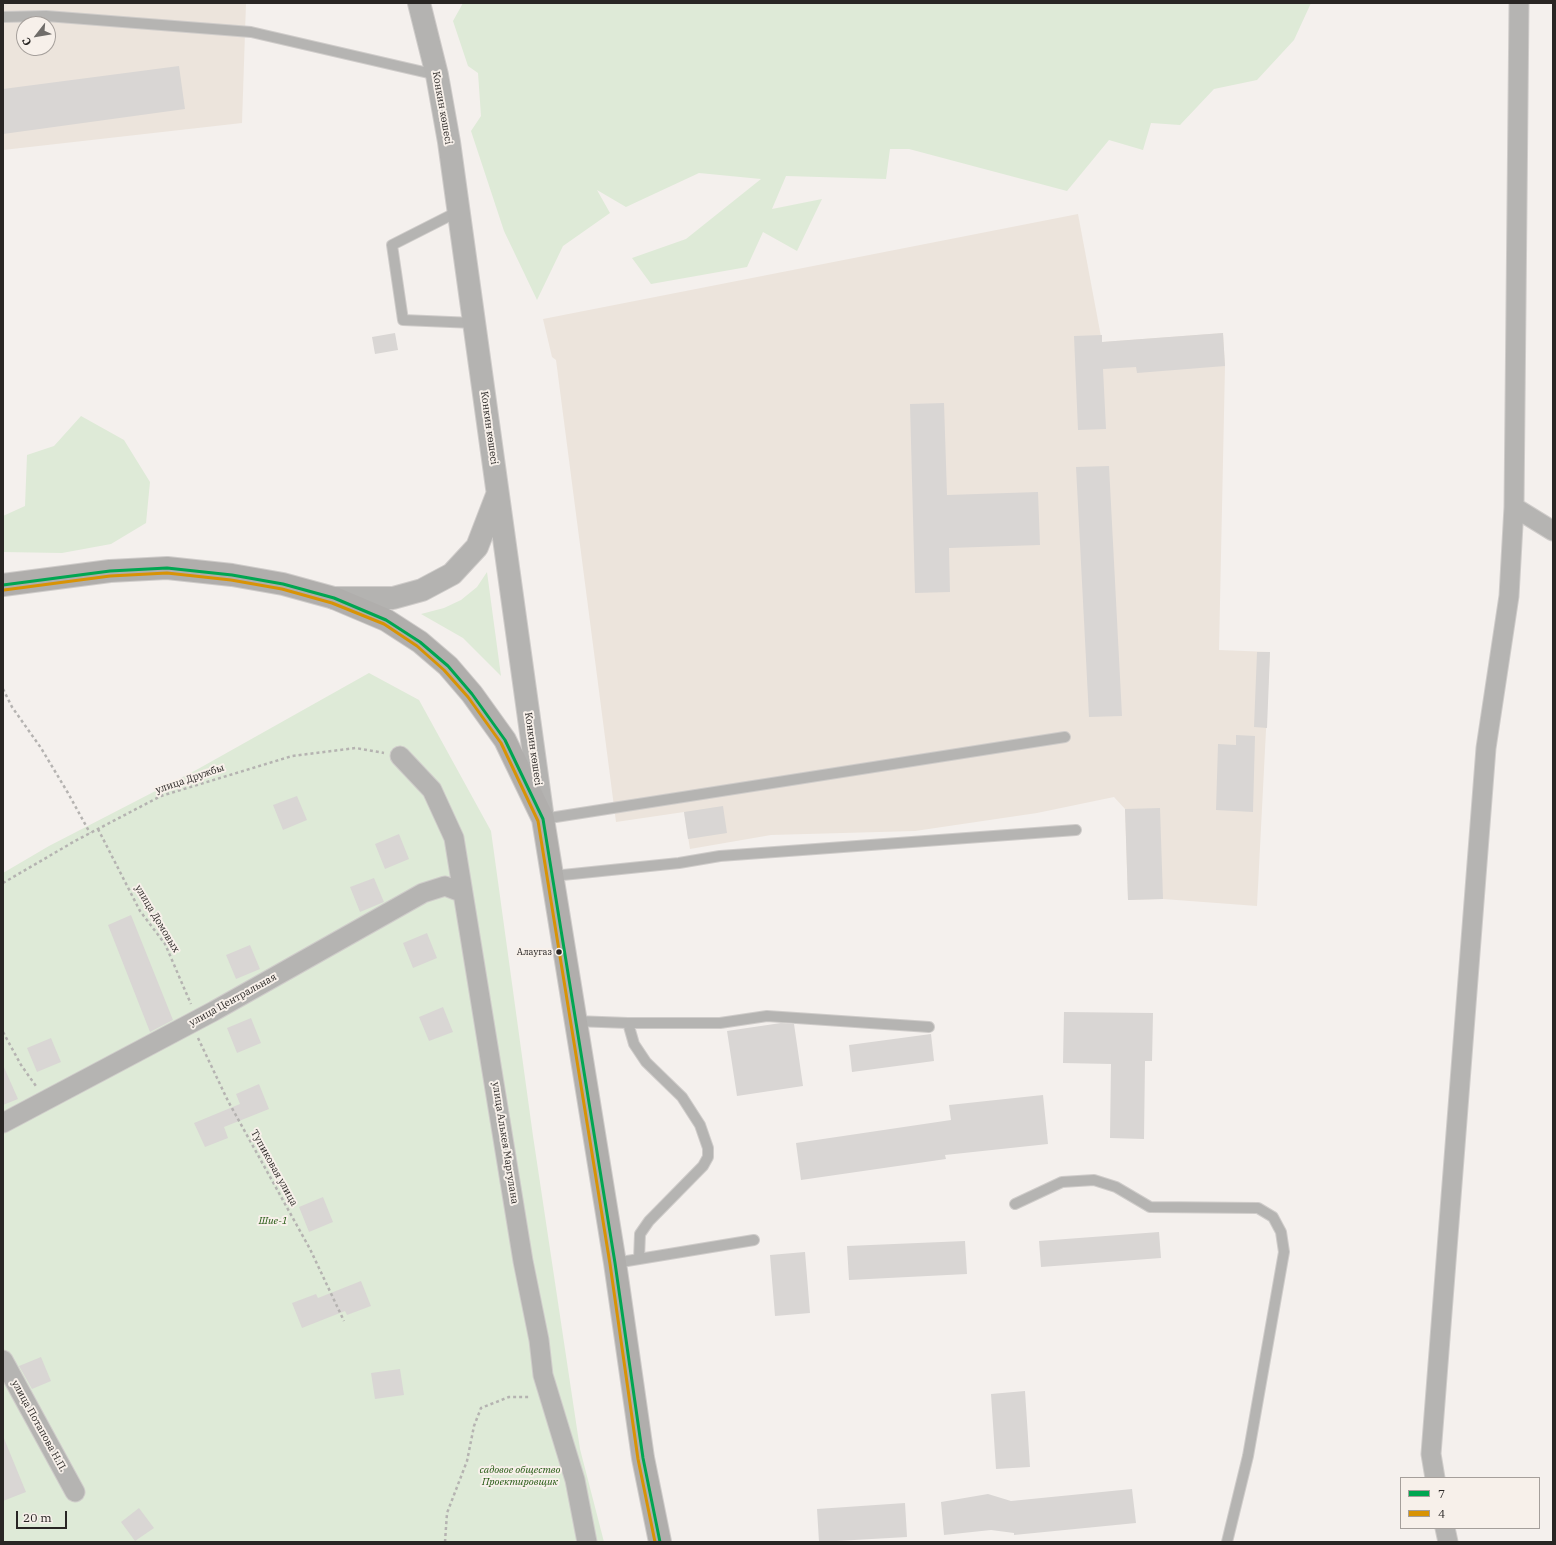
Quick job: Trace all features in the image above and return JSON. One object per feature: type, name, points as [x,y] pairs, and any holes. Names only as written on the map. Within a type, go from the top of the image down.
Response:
[{"type":"highway","points":[[3,585],[110,572],[167,568],[232,575],[269,582],[334,598],[386,620],[420,642],[448,666],[472,694],[505,740],[543,819]]},
{"type":"highway","name":"Конкин көшесі","points":[[543,819],[644,1458],[660,1542]]},
{"type":"main road","name":"Конкин көшесі","points":[[419,3],[436,75],[458,211],[543,819]]},
{"type":"main road","points":[[334,598],[393,598],[422,590],[452,574],[477,547],[498,494]]},
{"type":"street","points":[[1435,1477],[1431,1454],[1486,748],[1509,596],[1514,507],[1519,3]]},
{"type":"street","points":[[1514,507],[1553,531]]},
{"type":"street","name":"улица Алькея Маргулана","points":[[400,756],[432,790],[454,838],[523,1261],[539,1340],[543,1375],[549,1397],[563,1435],[575,1480],[587,1542]]},
{"type":"street","name":"улица Центральная","points":[[3,1123],[195,1021],[423,893],[445,886],[463,893]]},
{"type":"street","name":"улица Потапова Н.П.","points":[[3,1360],[75,1492]]},
{"type":"street","points":[[1445,1529],[1448,1542]]},
{"type":"lane","points":[[3,17],[46,16],[251,32],[436,75]]},
{"type":"lane","points":[[458,211],[392,245],[402,320],[474,323]]},
{"type":"lane","points":[[543,819],[1065,737]]},
{"type":"lane","points":[[552,876],[679,863],[720,856],[1076,830]]},
{"type":"lane","points":[[575,1021],[628,1023],[720,1023],[767,1016],[929,1027]]},
{"type":"lane","points":[[628,1023],[634,1044],[646,1062],[682,1097],[700,1125],[708,1148],[708,1157],[703,1166],[649,1220],[640,1234],[639,1259]]},
{"type":"lane","points":[[1015,1204],[1062,1182],[1094,1180],[1116,1186],[1150,1207],[1258,1208],[1273,1217],[1281,1232],[1284,1252],[1248,1456],[1227,1542]]},
{"type":"lane","points":[[614,1263],[754,1240]]},
{"type":"path","points":[[3,689],[12,707],[41,748],[90,833]]},
{"type":"path","name":"улица Дружбы","points":[[3,883],[90,833],[161,796],[292,756],[356,748],[400,756]]},
{"type":"path","name":"улица Домовых","points":[[98,829],[140,911],[165,944],[195,1021]]},
{"type":"path","name":"Тупиковая улица","points":[[195,1021],[228,1101],[310,1250],[344,1320]]},
{"type":"path","points":[[3,1032],[21,1065],[46,1100]]},
{"type":"path","points":[[445,1542],[447,1514],[467,1461],[474,1426],[481,1408],[509,1397],[549,1397]]},
{"type":"shaded area","points":[[3,3],[246,3],[242,123],[3,150]]},
{"type":"shaded area","points":[[1078,214],[1102,342],[1223,333],[1225,366],[1219,650],[1270,652],[1257,906],[1163,899],[1128,900],[1125,809],[1114,797],[1037,813],[915,831],[771,835],[690,849],[684,812],[616,822],[556,360],[552,357],[543,319]]},
{"type":"green space","points":[[463,3],[1311,3],[1294,40],[1257,80],[1214,89],[1180,125],[1151,123],[1143,150],[1109,140],[1067,191],[909,149],[890,149],[886,179],[786,176],[772,209],[822,199],[797,251],[763,232],[747,267],[651,284],[632,258],[686,239],[761,179],[699,173],[626,207],[597,190],[610,213],[563,246],[537,300],[504,231],[471,131],[481,116],[478,73],[468,66],[453,21]]},
{"type":"green space","points":[[81,416],[124,440],[150,482],[146,523],[111,544],[62,553],[3,552],[3,516],[25,506],[27,455],[54,446]]},
{"type":"green space","points":[[487,572],[501,676],[463,638],[421,614],[444,608],[461,600],[477,587]]},
{"type":"green space","name":"Шие-1","points":[[369,673],[419,700],[491,831],[533,1136],[580,1449],[604,1542],[3,1542],[3,873],[49,846],[198,769]]},
{"type":"building","points":[[179,66],[185,109],[3,134],[3,89]]},
{"type":"building","points":[[395,333],[398,350],[375,354],[372,337]]},
{"type":"building","points":[[1223,333],[1225,366],[1137,373],[1136,367],[1103,369],[1106,429],[1078,430],[1074,336],[1102,335],[1102,342]]},
{"type":"building","points":[[944,403],[947,495],[1038,492],[1040,545],[949,548],[950,592],[915,593],[910,404]]},
{"type":"building","points":[[1109,466],[1122,716],[1089,717],[1076,467]]},
{"type":"building","points":[[1257,652],[1270,652],[1267,728],[1254,727]]},
{"type":"building","points":[[1236,735],[1255,736],[1253,812],[1216,810],[1218,744],[1236,745]]},
{"type":"building","points":[[297,796],[307,820],[283,830],[273,805]]},
{"type":"building","points":[[723,806],[727,833],[688,839],[684,812]]},
{"type":"building","points":[[1160,808],[1163,899],[1128,900],[1125,809]]},
{"type":"building","points":[[399,834],[409,859],[385,869],[375,844]]},
{"type":"building","points":[[374,878],[384,902],[360,912],[350,887]]},
{"type":"building","points":[[131,915],[173,1020],[150,1032],[108,925]]},
{"type":"building","points":[[427,933],[437,958],[413,968],[403,943]]},
{"type":"building","points":[[250,945],[260,969],[236,979],[226,955]]},
{"type":"building","points":[[443,1007],[453,1032],[429,1041],[419,1017]]},
{"type":"building","points":[[1064,1012],[1153,1013],[1152,1061],[1145,1061],[1144,1139],[1110,1138],[1111,1064],[1063,1063]]},
{"type":"building","points":[[251,1018],[261,1043],[237,1053],[227,1028]]},
{"type":"building","points":[[781,1023],[794,1024],[803,1086],[737,1096],[727,1031]]},
{"type":"building","points":[[931,1034],[934,1061],[852,1072],[849,1045]]},
{"type":"building","points":[[51,1038],[61,1062],[37,1072],[27,1048]]},
{"type":"building","points":[[3,1065],[18,1099],[3,1105]]},
{"type":"building","points":[[259,1084],[269,1109],[224,1127],[228,1138],[205,1147],[194,1123],[240,1104],[236,1094]]},
{"type":"building","points":[[1043,1095],[1048,1144],[945,1155],[946,1159],[801,1180],[796,1143],[951,1120],[949,1105]]},
{"type":"building","points":[[323,1197],[333,1222],[309,1232],[299,1207]]},
{"type":"building","points":[[1159,1232],[1161,1258],[1041,1267],[1039,1241]]},
{"type":"building","points":[[965,1241],[967,1274],[849,1280],[847,1246]]},
{"type":"building","points":[[805,1252],[810,1313],[775,1316],[770,1255]]},
{"type":"building","points":[[361,1281],[371,1306],[347,1315],[345,1311],[302,1328],[292,1303],[316,1294],[318,1298]]},
{"type":"building","points":[[41,1357],[51,1381],[32,1389],[19,1366]]},
{"type":"building","points":[[400,1369],[404,1395],[375,1399],[371,1373]]},
{"type":"building","points":[[1025,1391],[1030,1467],[996,1469],[991,1394]]},
{"type":"building","points":[[3,1436],[26,1492],[3,1501]]},
{"type":"building","points":[[1132,1489],[1136,1523],[1014,1535],[1014,1533],[991,1530],[944,1535],[941,1502],[988,1494],[1011,1501]]},
{"type":"building","points":[[905,1503],[907,1537],[819,1542],[817,1509]]},
{"type":"building","points":[[139,1508],[154,1528],[135,1541],[121,1522]]},
{"type":"transit line","name":"7","points":[[3,585],[110,571],[167,568],[232,575],[283,584],[334,598],[386,620],[420,642],[448,666],[472,694],[505,740],[543,819],[615,1263],[643,1458],[660,1542]]},
{"type":"transit line","name":"4","points":[[4,590],[110,576],[167,573],[231,580],[282,589],[332,603],[384,624],[417,646],[444,670],[468,697],[501,743],[538,821],[610,1264],[638,1459],[655,1542]]},
{"type":"place","name":"Алаугаз","points":[[559,952]]},
{"type":"park label","name":"садовое общество Проектировщик","points":[[520,1476]]}]
